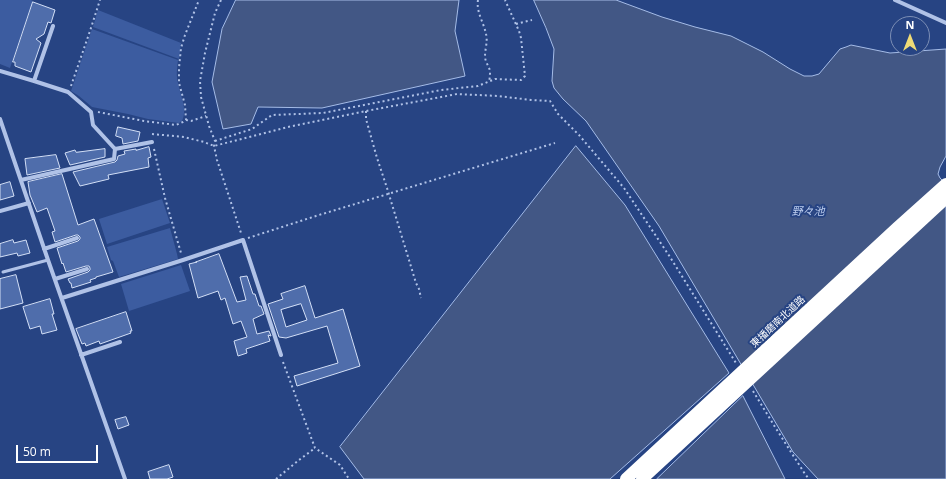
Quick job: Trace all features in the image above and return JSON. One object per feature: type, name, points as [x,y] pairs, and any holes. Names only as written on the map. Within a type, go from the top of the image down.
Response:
[{"type":"highway","name":"東播磨南北道路","points":[[626,479],[946,184]]},
{"type":"highway","points":[[642,479],[946,198]]},
{"type":"street","points":[[894,0],[946,23]]},
{"type":"street","points":[[34,81],[53,26]]},
{"type":"street","points":[[0,71],[68,92],[91,112],[92,125],[115,149],[114,159],[21,180]]},
{"type":"street","points":[[0,120],[125,479]]},
{"type":"street","points":[[115,149],[152,142]]},
{"type":"street","points":[[0,211],[29,203]]},
{"type":"street","points":[[44,249],[77,238]]},
{"type":"street","points":[[62,298],[243,240],[281,355]]},
{"type":"street","points":[[55,279],[86,269]]},
{"type":"street","points":[[81,355],[120,342]]},
{"type":"lane","points":[[3,272],[48,260]]},
{"type":"path","points":[[68,92],[100,0]]},
{"type":"path","points":[[186,120],[185,106],[179,83],[181,48],[199,0]]},
{"type":"path","points":[[221,0],[210,29],[205,52],[200,81],[201,97],[214,140],[217,160],[243,240],[319,215],[555,143]]},
{"type":"path","points":[[478,0],[478,11],[486,34],[485,56],[490,71],[489,81]]},
{"type":"path","points":[[214,140],[252,129],[272,115],[323,114],[441,90],[478,86],[495,79],[521,80],[525,76],[521,38],[505,0]]},
{"type":"path","points":[[516,24],[532,20]]},
{"type":"path","points":[[183,260],[165,198],[151,134],[184,137],[214,146],[288,127],[457,94],[550,101],[558,114],[579,135],[624,188],[738,366]]},
{"type":"path","points":[[366,111],[366,119],[377,158],[421,298]]},
{"type":"path","points":[[91,112],[176,125],[186,120],[191,121],[206,116]]},
{"type":"path","points":[[281,355],[315,448],[340,465],[349,479]]},
{"type":"path","points":[[751,387],[809,479]]},
{"type":"path","points":[[276,479],[303,456],[315,448]]},
{"type":"shaded area","points":[[0,0],[33,1],[10,68],[0,64]]},
{"type":"shaded area","points":[[98,10],[181,43],[179,59],[93,27]]},
{"type":"shaded area","points":[[92,29],[178,60],[177,78],[184,107],[184,116],[182,121],[179,123],[148,119],[92,107],[71,91]]},
{"type":"shaded area","points":[[162,199],[170,223],[107,244],[99,219]]},
{"type":"shaded area","points":[[170,228],[178,259],[119,277],[107,247]]},
{"type":"shaded area","points":[[181,265],[190,291],[129,311],[121,284]]},
{"type":"water","points":[[236,0],[459,0],[455,31],[465,76],[322,108],[258,107],[251,124],[223,129],[212,82],[222,29]]},
{"type":"water","name":"野々池","points":[[534,0],[616,0],[662,17],[731,36],[763,52],[804,76],[819,74],[840,49],[851,45],[890,53],[890,56],[930,56],[930,50],[946,49],[946,156],[938,174],[946,184],[946,479],[818,479],[793,452],[659,226],[586,121],[554,88],[552,81],[554,49]]},
{"type":"water","points":[[576,146],[625,205],[729,373],[610,479],[364,479],[340,447]]},
{"type":"water","points":[[743,396],[785,479],[657,479]]},
{"type":"building","points":[[33,2],[55,10],[51,23],[48,22],[44,34],[36,39],[41,43],[31,72],[15,66],[15,62],[13,62]]},
{"type":"building","points":[[118,127],[140,132],[138,141],[123,144],[122,138],[116,136]]},
{"type":"building","points":[[149,147],[151,157],[148,158],[149,167],[108,175],[109,179],[80,186],[73,172],[115,162],[118,156],[125,154],[124,151]]},
{"type":"building","points":[[105,149],[105,157],[70,165],[65,153],[75,150],[76,152]]},
{"type":"building","points":[[56,155],[60,168],[27,175],[25,159]]},
{"type":"building","points":[[62,174],[78,225],[94,219],[113,272],[96,277],[90,280],[91,282],[72,288],[68,279],[88,272],[90,268],[89,266],[86,266],[66,272],[57,248],[78,241],[80,237],[76,235],[55,242],[52,232],[55,231],[47,208],[37,212],[30,195],[28,182]]},
{"type":"building","points":[[10,182],[14,196],[0,200],[0,185]]},
{"type":"building","points":[[13,240],[14,243],[26,240],[30,253],[18,256],[17,253],[0,257],[0,244]]},
{"type":"building","points":[[219,254],[237,302],[246,300],[240,277],[247,276],[253,294],[255,294],[259,306],[261,306],[264,314],[253,319],[257,334],[269,331],[271,336],[268,335],[270,341],[246,349],[247,353],[238,356],[234,341],[247,337],[241,321],[233,324],[225,298],[221,300],[218,291],[198,298],[189,264]]},
{"type":"building","points":[[16,275],[23,303],[0,309],[0,279]]},
{"type":"building","points":[[305,286],[315,318],[343,309],[360,366],[297,386],[294,376],[338,363],[327,326],[286,338],[279,337],[268,304],[283,299],[281,294]],"holes":[[[301,304],[307,320],[286,327],[281,310]]]},
{"type":"building","points":[[50,299],[54,314],[52,314],[57,330],[42,334],[40,326],[30,329],[23,307]]},
{"type":"building","points":[[126,312],[132,331],[130,331],[131,333],[100,344],[99,341],[86,346],[85,343],[82,344],[76,329]]},
{"type":"building","points":[[126,417],[129,425],[118,429],[115,420]]},
{"type":"building","points":[[169,465],[173,477],[167,479],[150,479],[148,472]]}]
